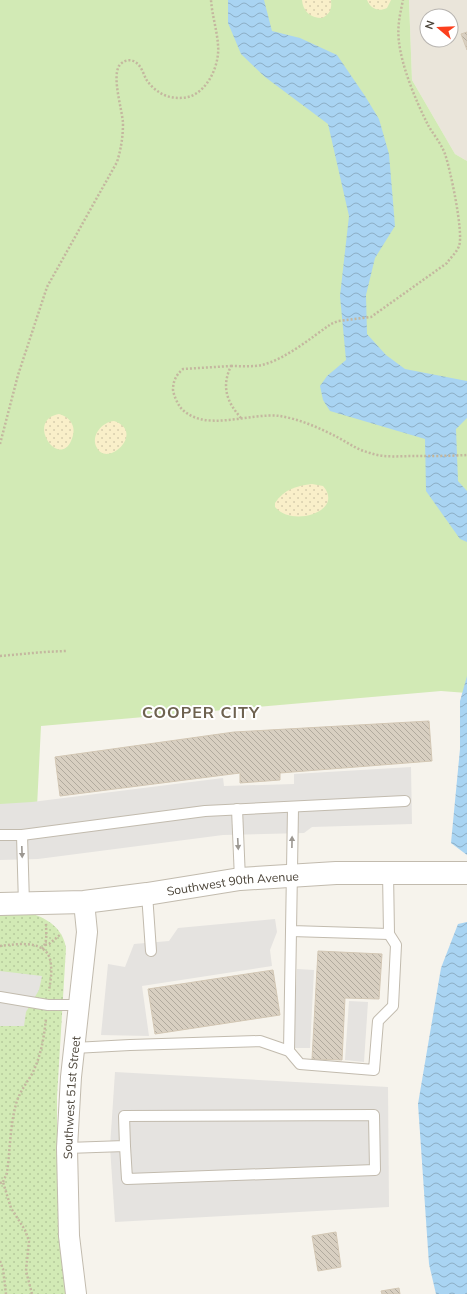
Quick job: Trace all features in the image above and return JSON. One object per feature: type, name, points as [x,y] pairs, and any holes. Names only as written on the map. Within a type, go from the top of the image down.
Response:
[{"type":"street","name":"Southwest 90th Avenue","points":[[0,904],[84,902],[147,894],[240,879],[336,873],[467,873]]},
{"type":"street","name":"Southwest 51st Street","points":[[76,1294],[69,1236],[67,1148],[74,1048],[87,932],[84,902]]},
{"type":"lane","points":[[0,835],[22,835],[204,811],[405,802]]},
{"type":"lane","points":[[289,1050],[293,808]]},
{"type":"lane","points":[[237,810],[240,879]]},
{"type":"lane","points":[[22,835],[24,904]]},
{"type":"lane","points":[[74,1048],[260,1041],[289,1050],[300,1064],[374,1070],[378,1021],[393,1006],[396,945],[389,934],[388,872]]},
{"type":"lane","points":[[147,894],[151,952]]},
{"type":"lane","points":[[290,932],[389,934]]},
{"type":"lane","points":[[0,997],[48,1005],[79,1005]]},
{"type":"lane","points":[[374,1115],[375,1170],[127,1179],[125,1146],[124,1116],[374,1115]]},
{"type":"lane","points":[[67,1148],[125,1146]]},
{"type":"path","points":[[0,444],[18,375],[46,287],[117,162],[121,150],[123,137],[122,116],[116,85],[116,76],[119,67],[123,62],[133,60],[140,67],[152,87],[159,93],[167,96],[184,98],[193,96],[200,91],[210,78],[216,63],[219,46],[211,0]]},
{"type":"path","points":[[403,0],[398,28],[399,43],[413,93],[444,152],[448,165],[462,237],[460,246],[447,262],[371,317],[332,324],[277,359],[263,364],[183,369],[177,374],[174,381],[173,392],[177,402],[184,411],[196,418],[212,421],[279,416],[312,426],[371,454],[389,456],[467,455]]},
{"type":"path","points":[[231,366],[227,375],[226,388],[232,408],[241,418]]},
{"type":"path","points":[[0,656],[66,651]]},
{"type":"path","points":[[45,945],[46,920]]},
{"type":"path","points":[[42,949],[45,945],[49,944],[61,934]]},
{"type":"path","points":[[0,946],[24,943],[35,945],[42,949],[48,956],[51,965],[49,993]]},
{"type":"path","points":[[32,1294],[26,1271],[29,1241],[25,1230],[11,1208],[2,1182],[7,1173],[16,1105],[22,1089],[34,1068],[41,1051],[45,1035],[46,1016]]},
{"type":"path","points":[[0,1261],[3,1269],[6,1294]]},
{"type":"shaded area","points":[[409,0],[467,0],[467,161],[455,154],[412,80]]},
{"type":"shaded area","points":[[411,767],[412,824],[312,827],[304,833],[223,835],[38,859],[0,860],[0,804],[32,802],[223,778],[224,786],[294,784],[294,774]]},
{"type":"shaded area","points":[[275,919],[277,932],[270,950],[272,966],[142,986],[149,1036],[101,1035],[108,964],[125,967],[134,944],[169,941],[178,928]]},
{"type":"shaded area","points":[[297,969],[314,970],[310,1048],[293,1048]]},
{"type":"shaded area","points":[[0,971],[42,976],[39,990],[26,1012],[24,1026],[0,1026]]},
{"type":"shaded area","points":[[349,1001],[368,1002],[364,1062],[345,1060]]},
{"type":"shaded area","points":[[115,1072],[388,1087],[389,1207],[115,1222],[110,1147]]},
{"type":"green space","points":[[0,0],[409,0],[412,80],[455,154],[467,161],[467,693],[441,691],[41,726],[37,807],[0,808]]},
{"type":"green space","points":[[30,913],[43,918],[54,926],[62,935],[66,948],[57,1097],[57,1149],[67,1294],[0,1294],[0,914]]},
{"type":"sand","points":[[302,0],[331,0],[331,9],[327,15],[322,18],[314,17],[306,11]]},
{"type":"sand","points":[[367,0],[391,0],[387,8],[378,10],[373,8]]},
{"type":"sand","points":[[59,414],[67,418],[72,424],[73,436],[65,448],[59,449],[47,440],[44,433],[45,425],[49,418]]},
{"type":"sand","points":[[114,421],[123,426],[126,433],[126,440],[116,451],[109,454],[102,453],[97,448],[95,443],[96,434],[105,424]]},
{"type":"sand","points":[[312,484],[323,486],[328,495],[327,503],[322,509],[314,514],[293,516],[283,513],[275,507],[275,503],[282,494],[296,487]]},
{"type":"water","points":[[228,0],[264,0],[272,31],[300,38],[337,55],[379,119],[389,154],[395,226],[375,258],[366,295],[367,334],[386,355],[405,369],[467,381],[467,418],[456,429],[458,481],[467,491],[467,542],[460,539],[426,491],[425,439],[330,411],[323,400],[320,386],[327,376],[346,360],[340,296],[349,216],[328,124],[265,77],[241,54],[228,23]]},
{"type":"water","points":[[467,676],[467,855],[451,843],[460,749],[460,701]]},
{"type":"water","points":[[467,922],[467,1294],[436,1294],[429,1264],[418,1104],[441,968],[458,924]]},
{"type":"building","points":[[467,32],[467,50],[461,34]]},
{"type":"building","points":[[429,721],[432,761],[280,773],[280,780],[240,783],[240,773],[60,796],[55,757],[234,732]]},
{"type":"building","points":[[318,951],[382,954],[379,999],[345,998],[342,1060],[312,1059]]},
{"type":"building","points":[[273,970],[280,1015],[155,1034],[148,989]]},
{"type":"building","points":[[336,1232],[341,1267],[318,1271],[312,1236]]},
{"type":"building","points":[[399,1288],[400,1294],[382,1294],[381,1291]]},
{"type":"district","name":"COOPER CITY","points":[[201,712]]}]
